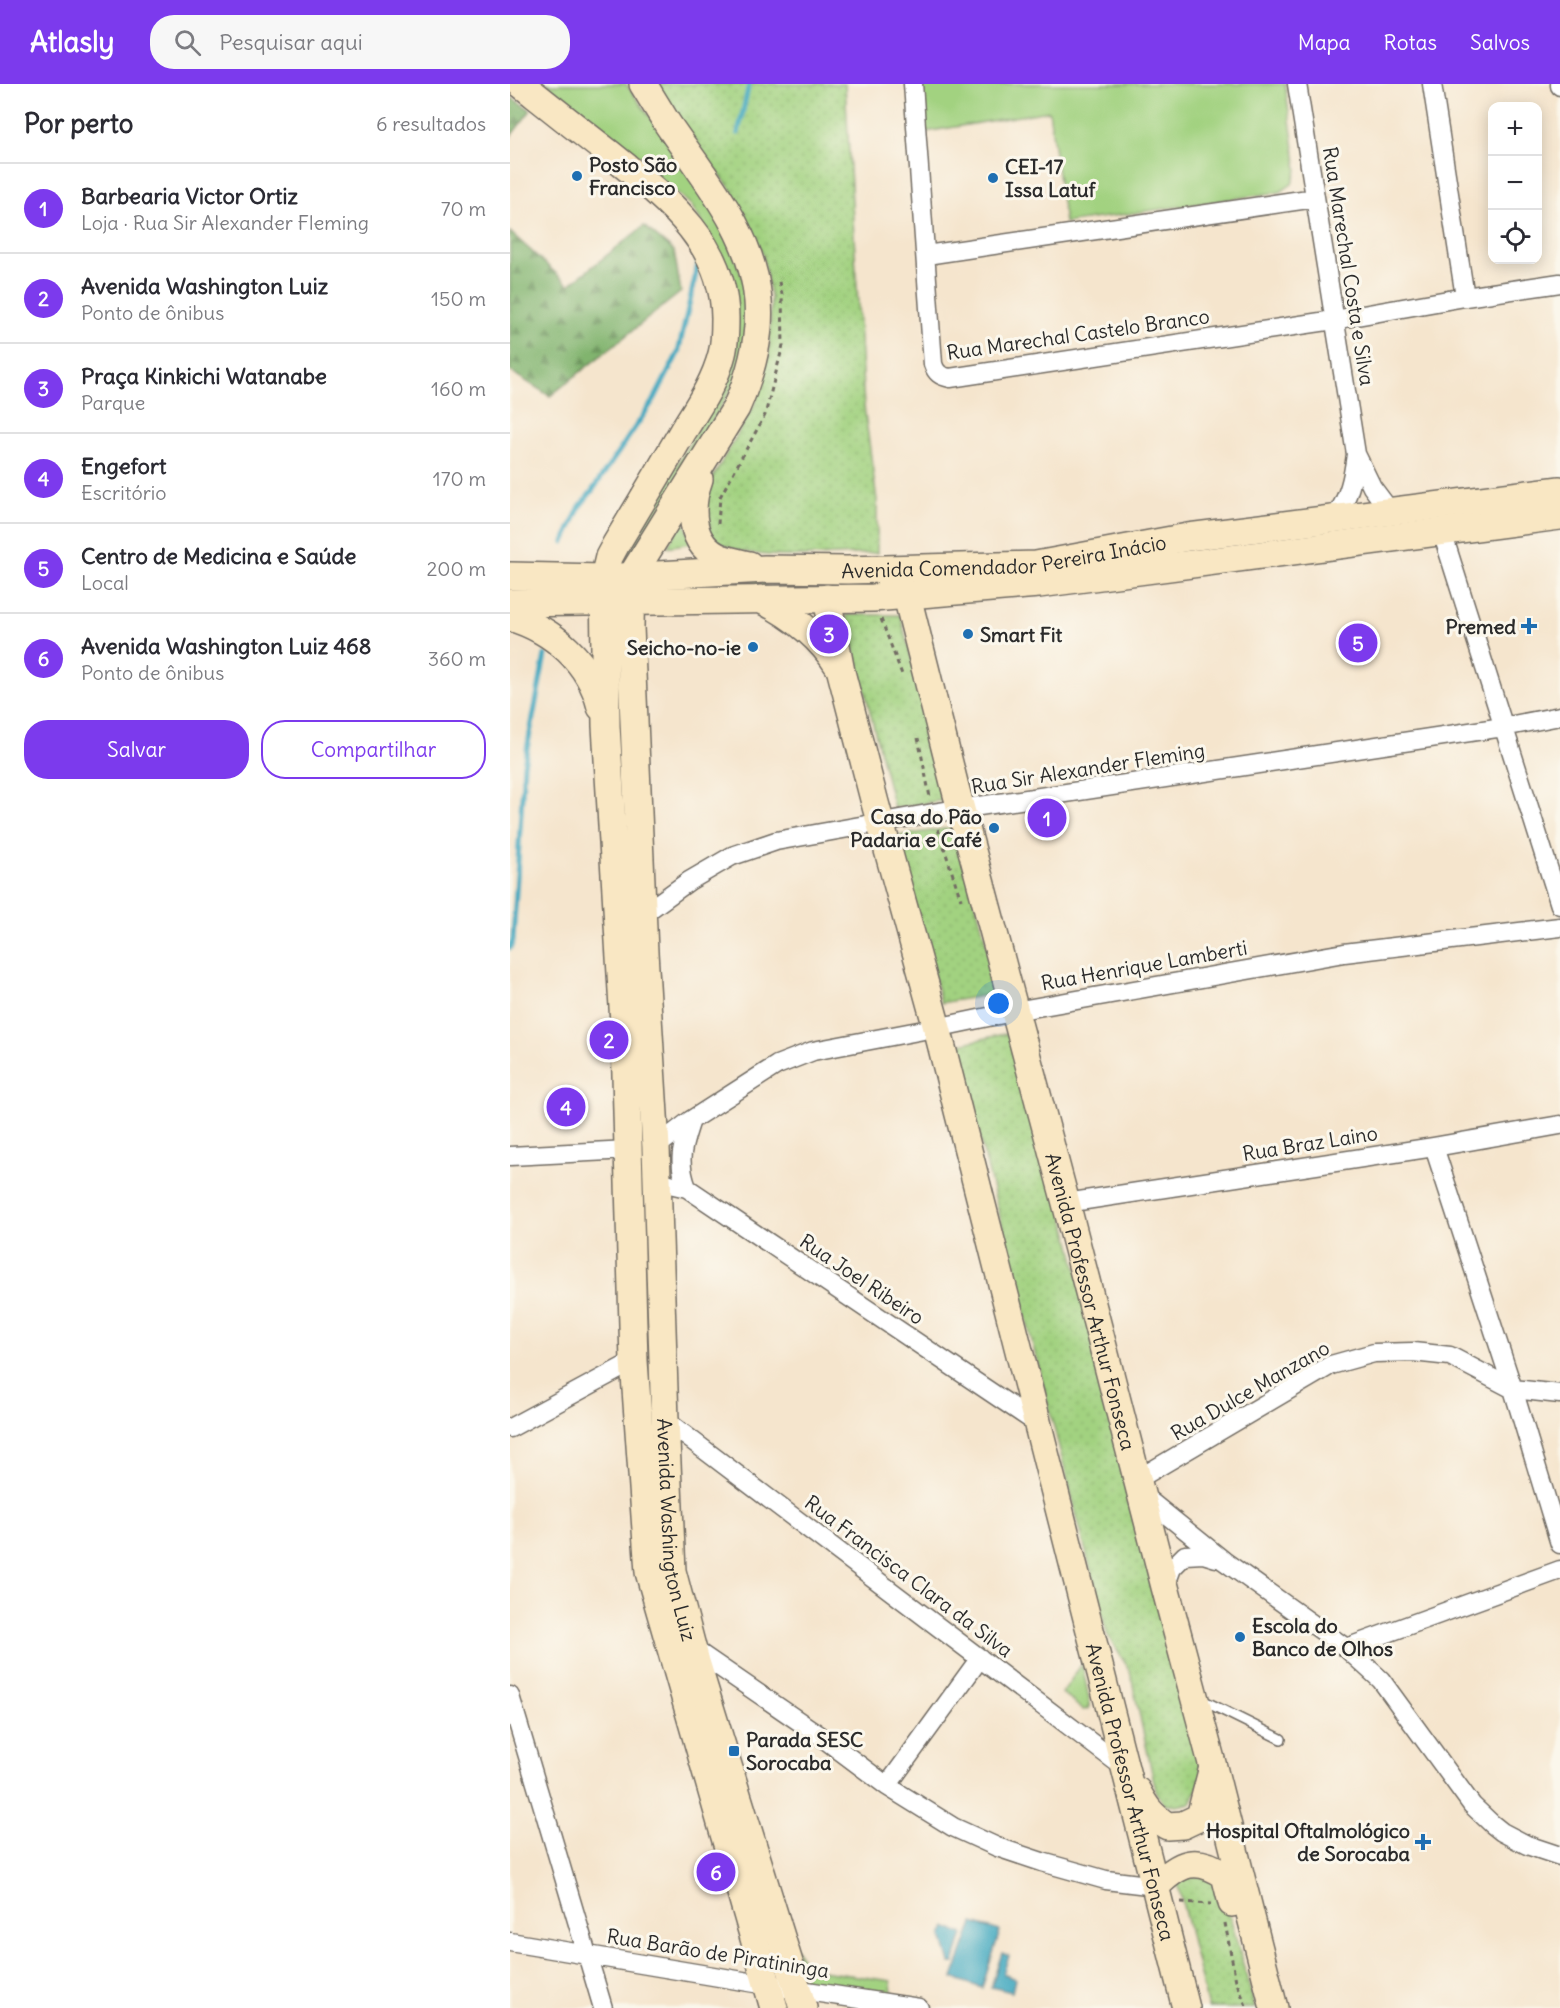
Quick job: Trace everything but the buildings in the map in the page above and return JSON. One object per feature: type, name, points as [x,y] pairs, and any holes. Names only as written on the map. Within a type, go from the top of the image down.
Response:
[{"type":"main road","points":[[521,84],[657,192],[686,220],[703,243],[719,277],[724,303],[725,330],[722,354],[711,384],[609,557],[617,589]]},
{"type":"main road","points":[[617,589],[736,408],[747,383],[757,339],[758,301],[752,269],[732,219],[643,84]]},
{"type":"main road","points":[[707,454],[694,492],[693,520],[697,534],[706,548],[720,558],[765,569]]},
{"type":"main road","name":"Avenida Comendador Pereira Inácio","points":[[510,603],[765,569],[883,570],[1036,564],[1188,537],[1335,517],[1378,504],[1560,490]]},
{"type":"main road","points":[[1347,543],[1362,533],[1370,523],[1378,504]]},
{"type":"main road","name":"Avenida Comendador Pereira Inácio","points":[[510,576],[617,589],[759,599],[873,598],[1039,584],[1560,516]]},
{"type":"main road","points":[[827,598],[833,585],[847,570]]},
{"type":"main road","points":[[883,570],[906,596]]},
{"type":"main road","name":"Avenida Washington Luiz","points":[[617,589],[606,726],[625,1040],[634,1361],[649,1572],[771,1996]]},
{"type":"main road","name":"Avenida Washington Luiz","points":[[617,589],[642,915],[656,1147],[672,1571],[692,1648],[801,1999]]},
{"type":"main road","name":"Avenida Professor Arthur Fonseca","points":[[906,596],[1274,2008]]},
{"type":"main road","name":"Avenida Professor Arthur Fonseca","points":[[827,598],[842,672],[880,823],[937,1028],[1186,2008]]},
{"type":"main road","points":[[759,599],[783,610],[797,621],[826,650],[842,672]]},
{"type":"main road","points":[[510,617],[527,622],[559,641],[582,665],[597,692],[606,726]]},
{"type":"main road","points":[[1126,1768],[1147,1810],[1167,1826],[1183,1825],[1200,1817],[1213,1767]]},
{"type":"main road","points":[[1156,1886],[1171,1872],[1190,1863],[1211,1865],[1225,1875],[1250,1972],[1269,2008]]},
{"type":"street","name":"Rua Marechal Castelo Branco","points":[[913,84],[933,364],[938,374],[944,377],[961,376],[1335,320]]},
{"type":"street","name":"Rua Marechal Costa e Silva","points":[[1297,84],[1356,454],[1378,504]]},
{"type":"street","points":[[1432,84],[1465,297]]},
{"type":"street","points":[[926,255],[1315,198]]},
{"type":"street","points":[[1335,320],[1560,283]]},
{"type":"street","name":"Rua Marechal Costa e Silva","points":[[1335,517],[1344,504],[1350,488],[1356,454]]},
{"type":"street","points":[[1442,532],[1560,905]]},
{"type":"street","name":"Rua Sir Alexander Fleming","points":[[642,915],[689,881],[732,856],[776,840],[933,813],[1503,727],[1560,716]]},
{"type":"street","name":"Rua Henrique Lamberti","points":[[656,1147],[691,1120],[777,1065],[813,1051],[1014,1012],[1344,953],[1560,927]]},
{"type":"street","points":[[687,1188],[681,1171],[682,1144],[691,1120]]},
{"type":"street","name":"Rua Braz Laino","points":[[1066,1203],[1434,1147],[1560,1125]]},
{"type":"street","points":[[1434,1147],[1513,1389],[1560,1544]]},
{"type":"street","points":[[510,1156],[628,1150]]},
{"type":"street","name":"Rua Joel Ribeiro","points":[[657,1181],[687,1188],[1038,1424]]},
{"type":"street","name":"Rua Dulce Manzano","points":[[1139,1487],[1331,1365],[1374,1353],[1413,1352],[1450,1356],[1513,1389],[1560,1394]]},
{"type":"street","points":[[510,1428],[634,1361]]},
{"type":"street","name":"Rua Francisca Clara da Silva","points":[[665,1420],[1126,1768]]},
{"type":"street","points":[[1139,1487],[1224,1561],[1346,1648],[1381,1680],[1472,1805],[1502,1832],[1527,1845],[1560,1856]]},
{"type":"street","points":[[1165,1587],[1172,1568],[1185,1555],[1203,1554],[1224,1561]]},
{"type":"street","points":[[1346,1648],[1560,1569]]},
{"type":"street","points":[[692,1648],[819,1735],[887,1786],[953,1827],[997,1847],[1106,1880],[1156,1886]]},
{"type":"street","points":[[887,1786],[980,1658]]},
{"type":"street","points":[[510,1696],[603,2008]]},
{"type":"street","name":"Rua Barão de Piratininga","points":[[510,1942],[587,1954],[771,1996],[920,2008]]},
{"type":"lane","points":[[1194,1696],[1281,1739]]},
{"type":"green space","points":[[541,84],[626,84],[720,219],[749,294],[743,369],[626,566],[621,562],[720,390],[712,238],[691,205],[624,148]]},
{"type":"green space","points":[[653,84],[845,84],[864,406],[877,500],[877,553],[794,556],[749,553],[731,548],[717,540],[710,531],[701,498],[756,402],[769,353],[771,299],[762,252],[732,191]]},
{"type":"green space","points":[[921,84],[1285,84],[1297,170],[1292,184],[1280,192],[1065,223],[1049,111],[925,132]]},
{"type":"green space","points":[[510,97],[531,110],[510,137]]},
{"type":"green space","points":[[644,226],[674,251],[681,292],[550,396],[510,371],[510,232],[569,285]]},
{"type":"green space","points":[[684,519],[691,543],[667,547]]},
{"type":"green space","points":[[765,579],[766,589],[678,591],[678,581]]},
{"type":"green space","points":[[846,615],[900,615],[947,792],[944,800],[894,808]]},
{"type":"green space","points":[[956,827],[999,993],[941,1003],[897,836]]},
{"type":"green space","points":[[1017,1031],[1204,1773],[1191,1803],[1176,1806],[1164,1804],[1156,1791],[1130,1671],[1107,1634],[956,1045]]},
{"type":"green space","points":[[1082,1664],[1090,1704],[1088,1709],[1083,1710],[1062,1693]]},
{"type":"green space","points":[[1219,1876],[1255,2008],[1208,2008],[1176,1877]]},
{"type":"green space","points":[[795,1948],[808,1966],[815,1970],[891,1981],[892,1996],[829,1987],[805,1980]]},
{"type":"water","points":[[973,1923],[1000,1931],[982,1988],[953,1978]]},
{"type":"water","points":[[946,1927],[963,1934],[954,1963],[950,1963],[942,1936]]},
{"type":"water","points":[[1002,1953],[1009,1956],[1003,1974],[1015,1979],[1012,1992],[991,1987]]},
{"type":"waterway","points":[[738,133],[749,84]]},
{"type":"waterway","points":[[564,542],[580,506],[655,398],[678,353],[699,260]]},
{"type":"waterway","points":[[510,948],[513,940],[524,765],[545,655]]},
{"type":"place","name":"Posto São Francisco","points":[[577,176]]},
{"type":"place","name":"CEI-17 Issa Latuf","points":[[993,178]]},
{"type":"place","name":"Premed","points":[[1529,626]]},
{"type":"place","name":"Praça Kinkichi Watanabe","points":[[829,634]]},
{"type":"place","name":"Smart Fit","points":[[968,634]]},
{"type":"place","name":"Centro de Medicina e Saúde","points":[[1358,643]]},
{"type":"place","name":"Seicho-no-ie","points":[[753,647]]},
{"type":"place","name":"Barbearia Victor Ortiz","points":[[1047,818]]},
{"type":"place","name":"Casa do Pão Padaria e Café","points":[[994,828]]},
{"type":"place","name":"Avenida Washington Luiz","points":[[609,1040]]},
{"type":"place","name":"Engefort","points":[[566,1107]]},
{"type":"place","name":"Escola do Banco de Olhos","points":[[1240,1637]]},
{"type":"place","name":"Parada SESC Sorocaba","points":[[734,1751]]},
{"type":"place","name":"Hospital Oftalmológico de Sorocaba","points":[[1423,1842]]},
{"type":"place","name":"Avenida Washington Luiz 468","points":[[716,1872]]}]
